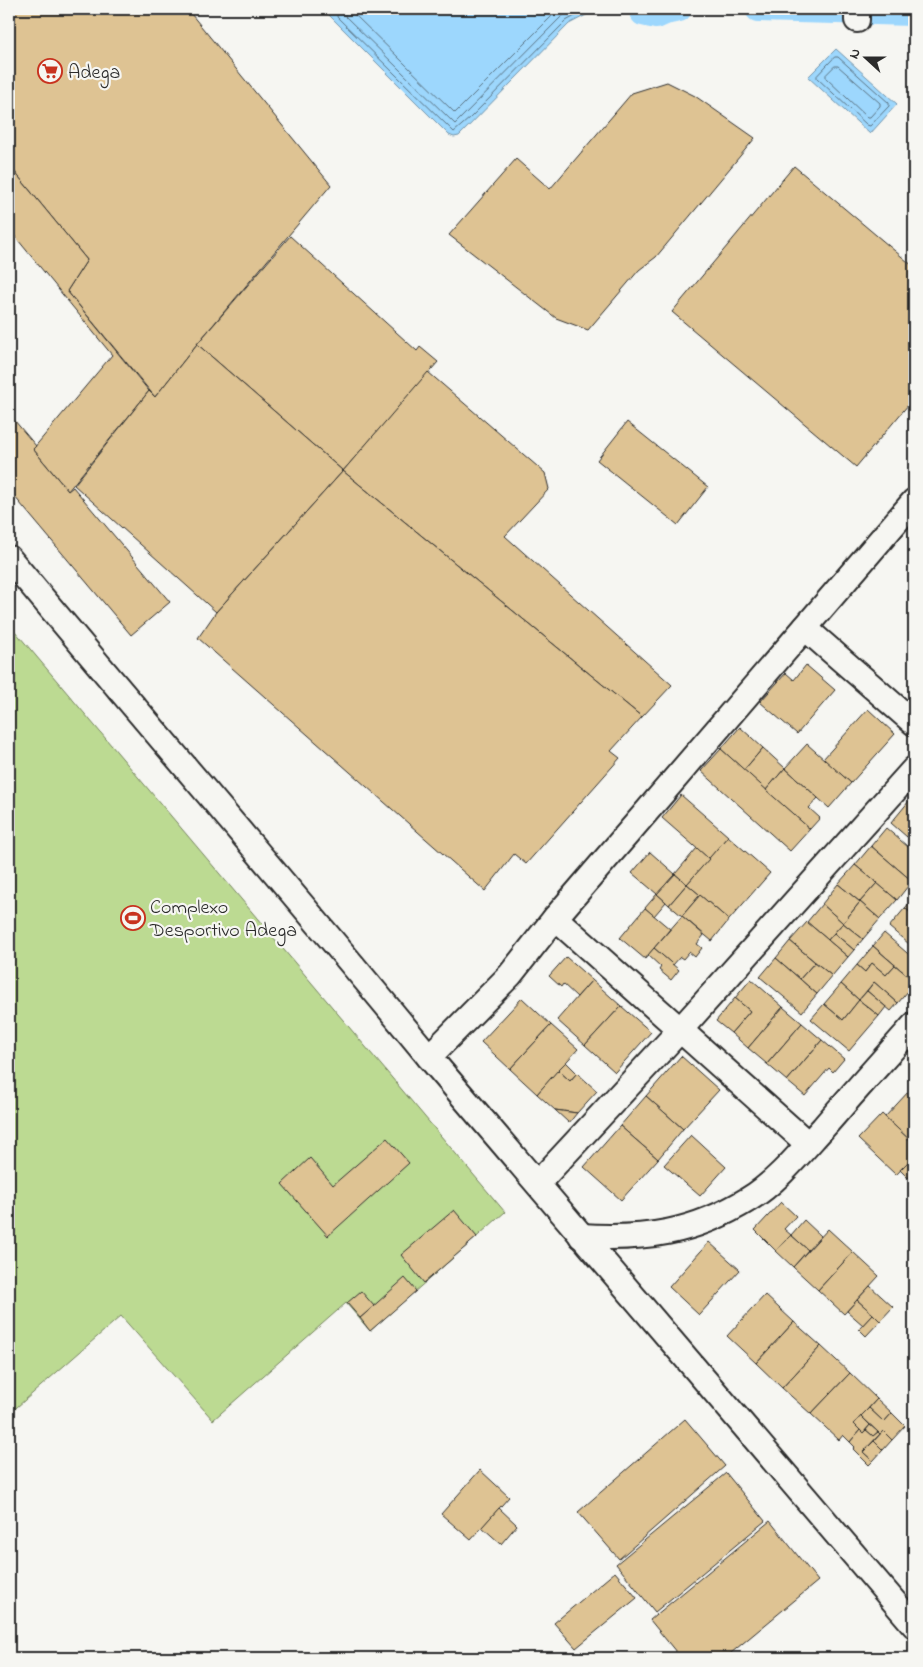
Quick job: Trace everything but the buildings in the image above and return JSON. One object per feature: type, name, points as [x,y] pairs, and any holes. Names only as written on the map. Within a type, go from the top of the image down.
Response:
[{"type":"street","points":[[429,1057],[510,975],[555,918],[914,501]]},
{"type":"street","points":[[9,558],[429,1057],[914,1625]]},
{"type":"street","points":[[805,628],[914,724]]},
{"type":"street","points":[[538,1183],[680,1030],[914,769]]},
{"type":"street","points":[[555,918],[808,1144]]},
{"type":"street","points":[[581,1236],[642,1237],[695,1225],[723,1213],[750,1198],[771,1183],[808,1144],[914,1025]]},
{"type":"green space","name":"Complexo Desportivo Adega","points":[[9,624],[505,1212],[370,1331],[346,1303],[213,1420],[121,1316],[9,1414]]},
{"type":"water","points":[[335,9],[609,9],[588,14],[569,24],[459,136],[454,137],[449,135],[329,15]]},
{"type":"water","points":[[836,49],[897,104],[870,134],[808,77]]},
{"type":"waterway","points":[[641,9],[643,13],[656,16],[679,9]]},
{"type":"waterway","points":[[758,9],[914,13]]},
{"type":"place","name":"Adega","points":[[50,71]]},
{"type":"place","name":"Complexo Desportivo Adega","points":[[133,918]]}]
